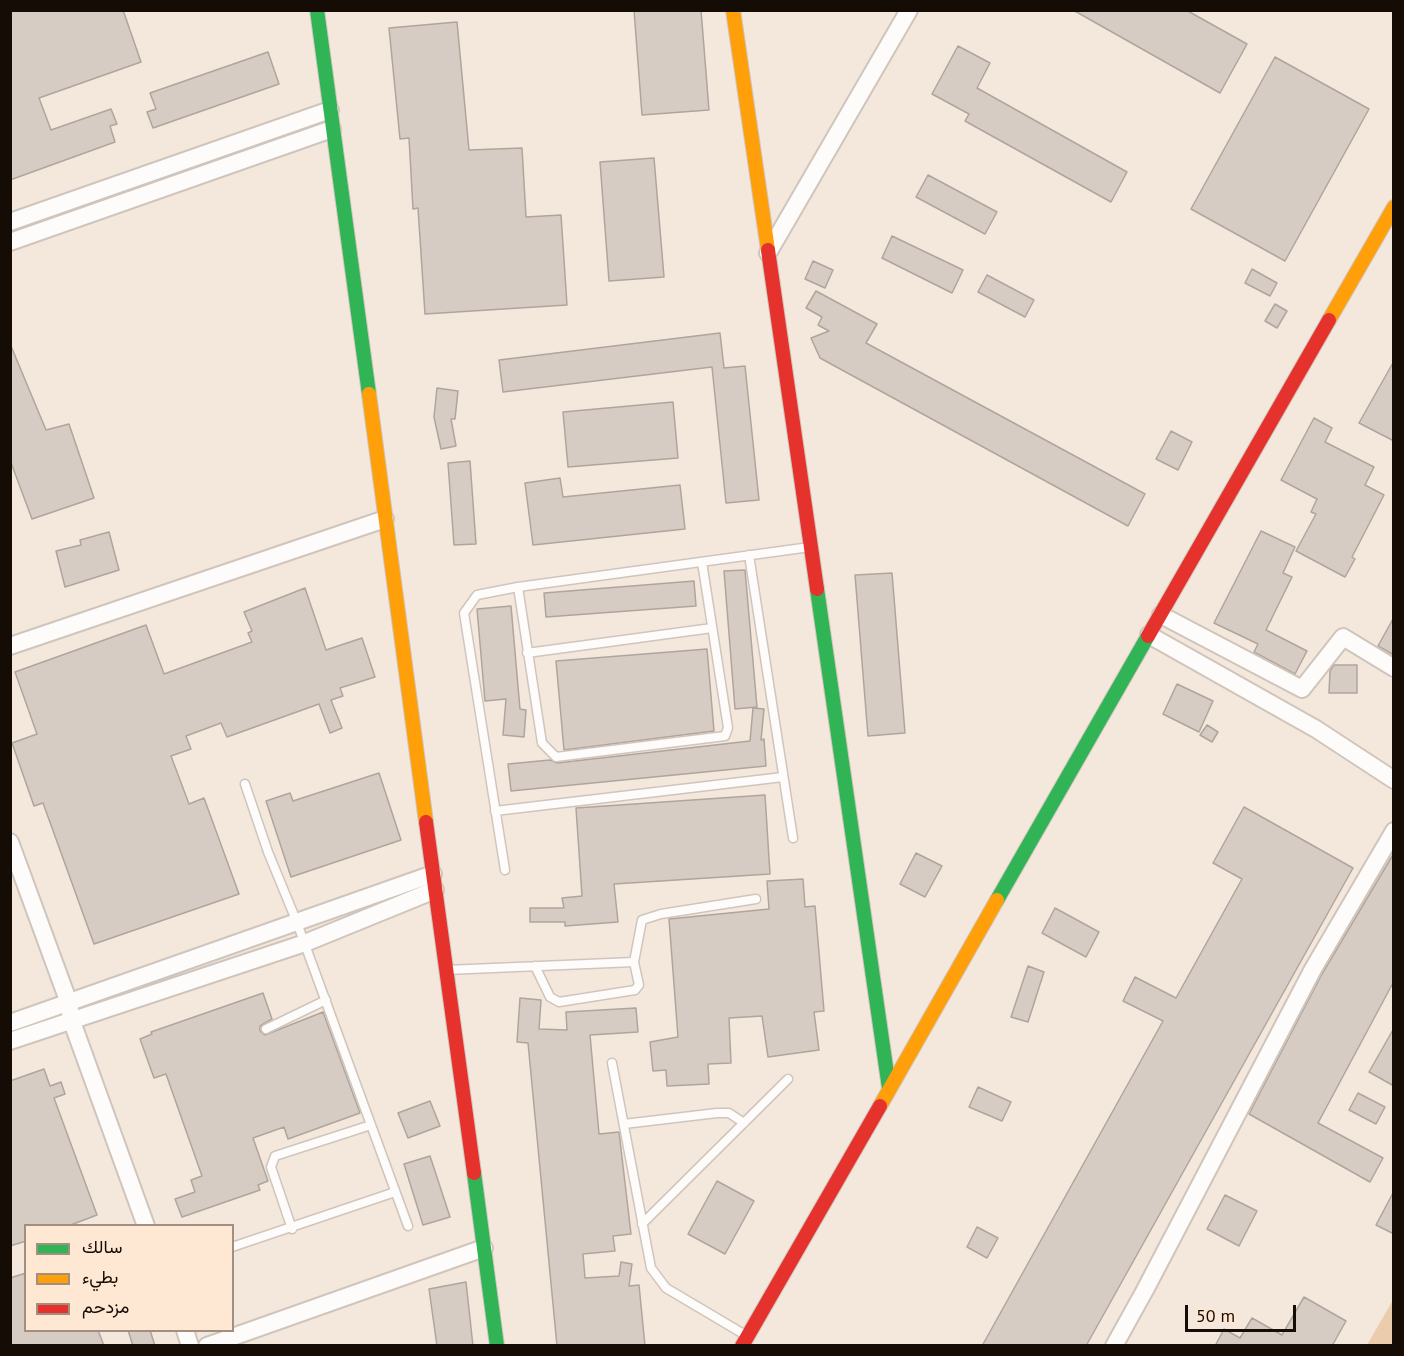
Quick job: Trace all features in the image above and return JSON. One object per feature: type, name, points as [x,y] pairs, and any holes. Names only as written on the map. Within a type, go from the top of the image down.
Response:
[{"type":"street","points":[[317,10],[497,1346]]},
{"type":"street","points":[[733,10],[889,1088]]},
{"type":"street","points":[[768,253],[909,10]]},
{"type":"street","points":[[10,222],[330,110]]},
{"type":"street","points":[[10,242],[333,129]]},
{"type":"street","points":[[745,1341],[1394,207]]},
{"type":"street","points":[[10,646],[385,519]]},
{"type":"street","points":[[1161,615],[1302,689],[1343,637],[1394,668]]},
{"type":"street","points":[[1149,635],[1317,729],[1394,780]]},
{"type":"street","points":[[1114,1346],[1312,969],[1394,831]]},
{"type":"street","points":[[10,842],[145,1224]]},
{"type":"street","points":[[10,1041],[70,1011],[296,920],[434,882]]},
{"type":"street","points":[[10,1023],[70,1011],[305,943],[434,882]]},
{"type":"street","points":[[207,1346],[484,1248]]},
{"type":"lane","points":[[505,870],[464,613],[477,595],[518,587],[811,547]]},
{"type":"lane","points":[[749,555],[793,838]]},
{"type":"lane","points":[[518,587],[542,743],[556,757],[724,736],[728,728],[702,562]]},
{"type":"lane","points":[[527,653],[712,628]]},
{"type":"lane","points":[[495,811],[783,777]]},
{"type":"lane","points":[[245,784],[268,852],[305,943],[408,1226]]},
{"type":"lane","points":[[535,966],[550,997],[559,1002],[635,990],[639,985],[634,962],[642,920],[661,914],[756,899]]},
{"type":"lane","points":[[446,970],[634,962]]},
{"type":"lane","points":[[266,1029],[326,1000]]},
{"type":"lane","points":[[612,1063],[651,1268],[666,1288],[745,1341]]},
{"type":"lane","points":[[642,1224],[788,1079]]},
{"type":"lane","points":[[624,1124],[717,1113],[729,1113],[744,1123]]},
{"type":"lane","points":[[292,1229],[271,1167],[274,1156],[371,1125]]},
{"type":"lane","points":[[234,1246],[292,1229],[395,1192]]},
{"type":"shaded area","points":[[1393,1300],[1393,1345],[1367,1345]]},
{"type":"building","points":[[10,10],[123,10],[141,62],[39,98],[51,130],[111,109],[117,124],[110,126],[115,142],[10,180]]},
{"type":"building","points":[[634,10],[701,10],[709,110],[642,115]]},
{"type":"building","points":[[1073,10],[1186,10],[1247,44],[1220,93]]},
{"type":"building","points":[[457,22],[469,150],[522,148],[526,217],[561,215],[567,305],[425,314],[418,208],[413,209],[409,138],[400,139],[389,28]]},
{"type":"building","points":[[958,46],[990,63],[977,88],[1127,172],[1111,202],[965,121],[969,114],[932,94]]},
{"type":"building","points":[[268,52],[279,84],[153,128],[147,112],[156,109],[150,93]]},
{"type":"building","points":[[1275,57],[1369,109],[1285,261],[1191,209]]},
{"type":"building","points":[[654,158],[664,277],[609,281],[600,162]]},
{"type":"building","points":[[928,175],[997,212],[985,234],[916,197]]},
{"type":"building","points":[[892,236],[963,270],[952,293],[882,258]]},
{"type":"building","points":[[813,261],[833,270],[825,288],[805,279]]},
{"type":"building","points":[[1252,269],[1277,283],[1270,296],[1245,283]]},
{"type":"building","points":[[987,275],[1034,300],[1025,317],[978,292]]},
{"type":"building","points":[[816,291],[877,324],[866,343],[1145,494],[1128,526],[820,358],[811,338],[829,331],[818,325],[822,317],[806,308]]},
{"type":"building","points":[[1275,304],[1287,311],[1277,328],[1265,321]]},
{"type":"building","points":[[720,333],[724,368],[745,366],[759,500],[726,503],[712,367],[503,392],[499,360]]},
{"type":"building","points":[[11,346],[46,430],[69,424],[94,498],[32,519],[10,460]]},
{"type":"building","points":[[1394,361],[1394,441],[1359,423]]},
{"type":"building","points":[[437,388],[458,391],[455,419],[451,419],[456,446],[441,449],[434,417]]},
{"type":"building","points":[[673,402],[678,458],[568,467],[563,412]]},
{"type":"building","points":[[1314,418],[1332,428],[1325,442],[1374,467],[1365,485],[1384,495],[1352,557],[1355,559],[1345,577],[1296,551],[1316,514],[1311,512],[1317,499],[1281,480]]},
{"type":"building","points":[[1171,431],[1192,442],[1178,470],[1156,459]]},
{"type":"building","points":[[470,461],[476,544],[454,545],[448,463]]},
{"type":"building","points":[[560,478],[563,497],[680,485],[685,529],[533,545],[525,483]]},
{"type":"building","points":[[1261,531],[1295,547],[1283,573],[1292,577],[1266,630],[1307,651],[1295,674],[1254,652],[1258,644],[1214,623]]},
{"type":"building","points":[[109,532],[119,570],[65,587],[56,551],[81,545],[80,540]]},
{"type":"building","points":[[745,570],[757,707],[735,709],[724,571]]},
{"type":"building","points":[[892,573],[905,733],[868,736],[855,575]]},
{"type":"building","points":[[694,581],[696,606],[546,617],[544,593]]},
{"type":"building","points":[[305,588],[326,650],[362,638],[375,677],[340,688],[343,696],[331,700],[342,728],[330,733],[319,704],[227,737],[221,723],[186,736],[191,749],[171,756],[189,804],[204,798],[239,894],[94,944],[43,803],[34,806],[12,743],[37,734],[15,672],[146,625],[164,674],[252,642],[248,633],[252,631],[244,612]]},
{"type":"building","points":[[511,606],[520,709],[526,710],[524,737],[503,735],[506,699],[485,701],[477,609]]},
{"type":"building","points":[[1394,617],[1394,655],[1378,646]]},
{"type":"building","points":[[707,649],[714,731],[564,750],[556,661]]},
{"type":"building","points":[[1334,665],[1357,665],[1357,693],[1329,693],[1330,671]]},
{"type":"building","points":[[1177,684],[1213,701],[1199,732],[1163,714]]},
{"type":"building","points":[[753,708],[764,709],[761,740],[764,739],[766,766],[511,791],[508,764],[550,760],[557,763],[750,741]]},
{"type":"building","points":[[1207,725],[1218,732],[1212,742],[1200,735]]},
{"type":"building","points":[[379,773],[401,840],[291,877],[266,801],[290,793],[293,801]]},
{"type":"building","points":[[765,795],[770,874],[614,884],[618,922],[565,926],[565,922],[530,922],[530,908],[564,908],[562,898],[582,896],[576,808]]},
{"type":"building","points":[[1244,807],[1353,868],[1086,1346],[982,1346],[1163,1021],[1123,1001],[1135,977],[1176,998],[1242,879],[1213,863]]},
{"type":"building","points":[[916,853],[942,866],[925,897],[900,884]]},
{"type":"building","points":[[1394,853],[1394,981],[1318,1123],[1383,1158],[1370,1182],[1249,1114],[1322,974]]},
{"type":"building","points":[[803,879],[805,907],[815,906],[824,1011],[814,1012],[819,1050],[768,1057],[762,1016],[729,1018],[731,1063],[708,1064],[709,1084],[667,1086],[666,1070],[653,1071],[650,1042],[678,1037],[669,919],[769,909],[767,881]]},
{"type":"building","points":[[1055,908],[1099,932],[1086,957],[1042,933]]},
{"type":"building","points":[[1028,966],[1044,972],[1028,1022],[1011,1017]]},
{"type":"building","points":[[263,993],[272,1019],[260,1026],[260,1031],[265,1035],[323,1012],[360,1113],[288,1139],[284,1127],[253,1138],[268,1181],[258,1185],[260,1190],[182,1217],[175,1199],[195,1192],[191,1180],[202,1176],[166,1074],[154,1078],[140,1039],[152,1034],[151,1032]]},
{"type":"building","points":[[520,998],[541,1000],[539,1029],[567,1030],[566,1012],[636,1008],[638,1032],[590,1035],[599,1134],[619,1132],[631,1234],[613,1236],[615,1251],[583,1254],[585,1278],[619,1276],[621,1262],[632,1264],[629,1286],[639,1285],[645,1346],[557,1346],[528,1043],[517,1042]]},
{"type":"building","points":[[1394,1028],[1394,1086],[1369,1072]]},
{"type":"building","points":[[44,1069],[50,1086],[61,1082],[65,1094],[54,1098],[97,1215],[73,1224],[24,1224],[24,1242],[10,1246],[10,1081]]},
{"type":"building","points":[[978,1087],[1011,1102],[1002,1121],[969,1107]]},
{"type":"building","points":[[1358,1093],[1385,1107],[1376,1124],[1349,1110]]},
{"type":"building","points":[[430,1101],[440,1126],[408,1138],[398,1113]]},
{"type":"building","points":[[430,1156],[450,1217],[423,1225],[404,1164]]},
{"type":"building","points":[[717,1181],[754,1201],[725,1254],[688,1234]]},
{"type":"building","points":[[1394,1191],[1394,1234],[1376,1225]]},
{"type":"building","points":[[1225,1195],[1257,1211],[1239,1246],[1207,1229]]},
{"type":"building","points":[[977,1227],[998,1238],[987,1258],[967,1247]]},
{"type":"building","points":[[24,1274],[24,1332],[99,1332],[104,1346],[10,1346],[10,1278]]},
{"type":"building","points":[[466,1282],[473,1346],[437,1346],[429,1289]]},
{"type":"building","points":[[1304,1297],[1346,1321],[1332,1346],[1215,1346],[1224,1329],[1240,1338],[1252,1318],[1282,1335]]},
{"type":"building","points":[[129,1332],[151,1332],[155,1346],[133,1346]]},
{"type":"traffic: fast","points":[[317,10],[369,394]]},
{"type":"traffic: fast","points":[[817,589],[889,1088]]},
{"type":"traffic: fast","points":[[997,900],[1148,636]]},
{"type":"traffic: fast","points":[[474,1173],[497,1346]]},
{"type":"traffic: slow","points":[[733,10],[768,250]]},
{"type":"traffic: slow","points":[[1329,320],[1394,207]]},
{"type":"traffic: slow","points":[[369,394],[426,822]]},
{"type":"traffic: slow","points":[[880,1106],[997,900]]},
{"type":"traffic: jam","points":[[768,250],[817,589]]},
{"type":"traffic: jam","points":[[1148,636],[1329,320]]},
{"type":"traffic: jam","points":[[426,822],[474,1173]]},
{"type":"traffic: jam","points":[[742,1346],[880,1106]]}]
